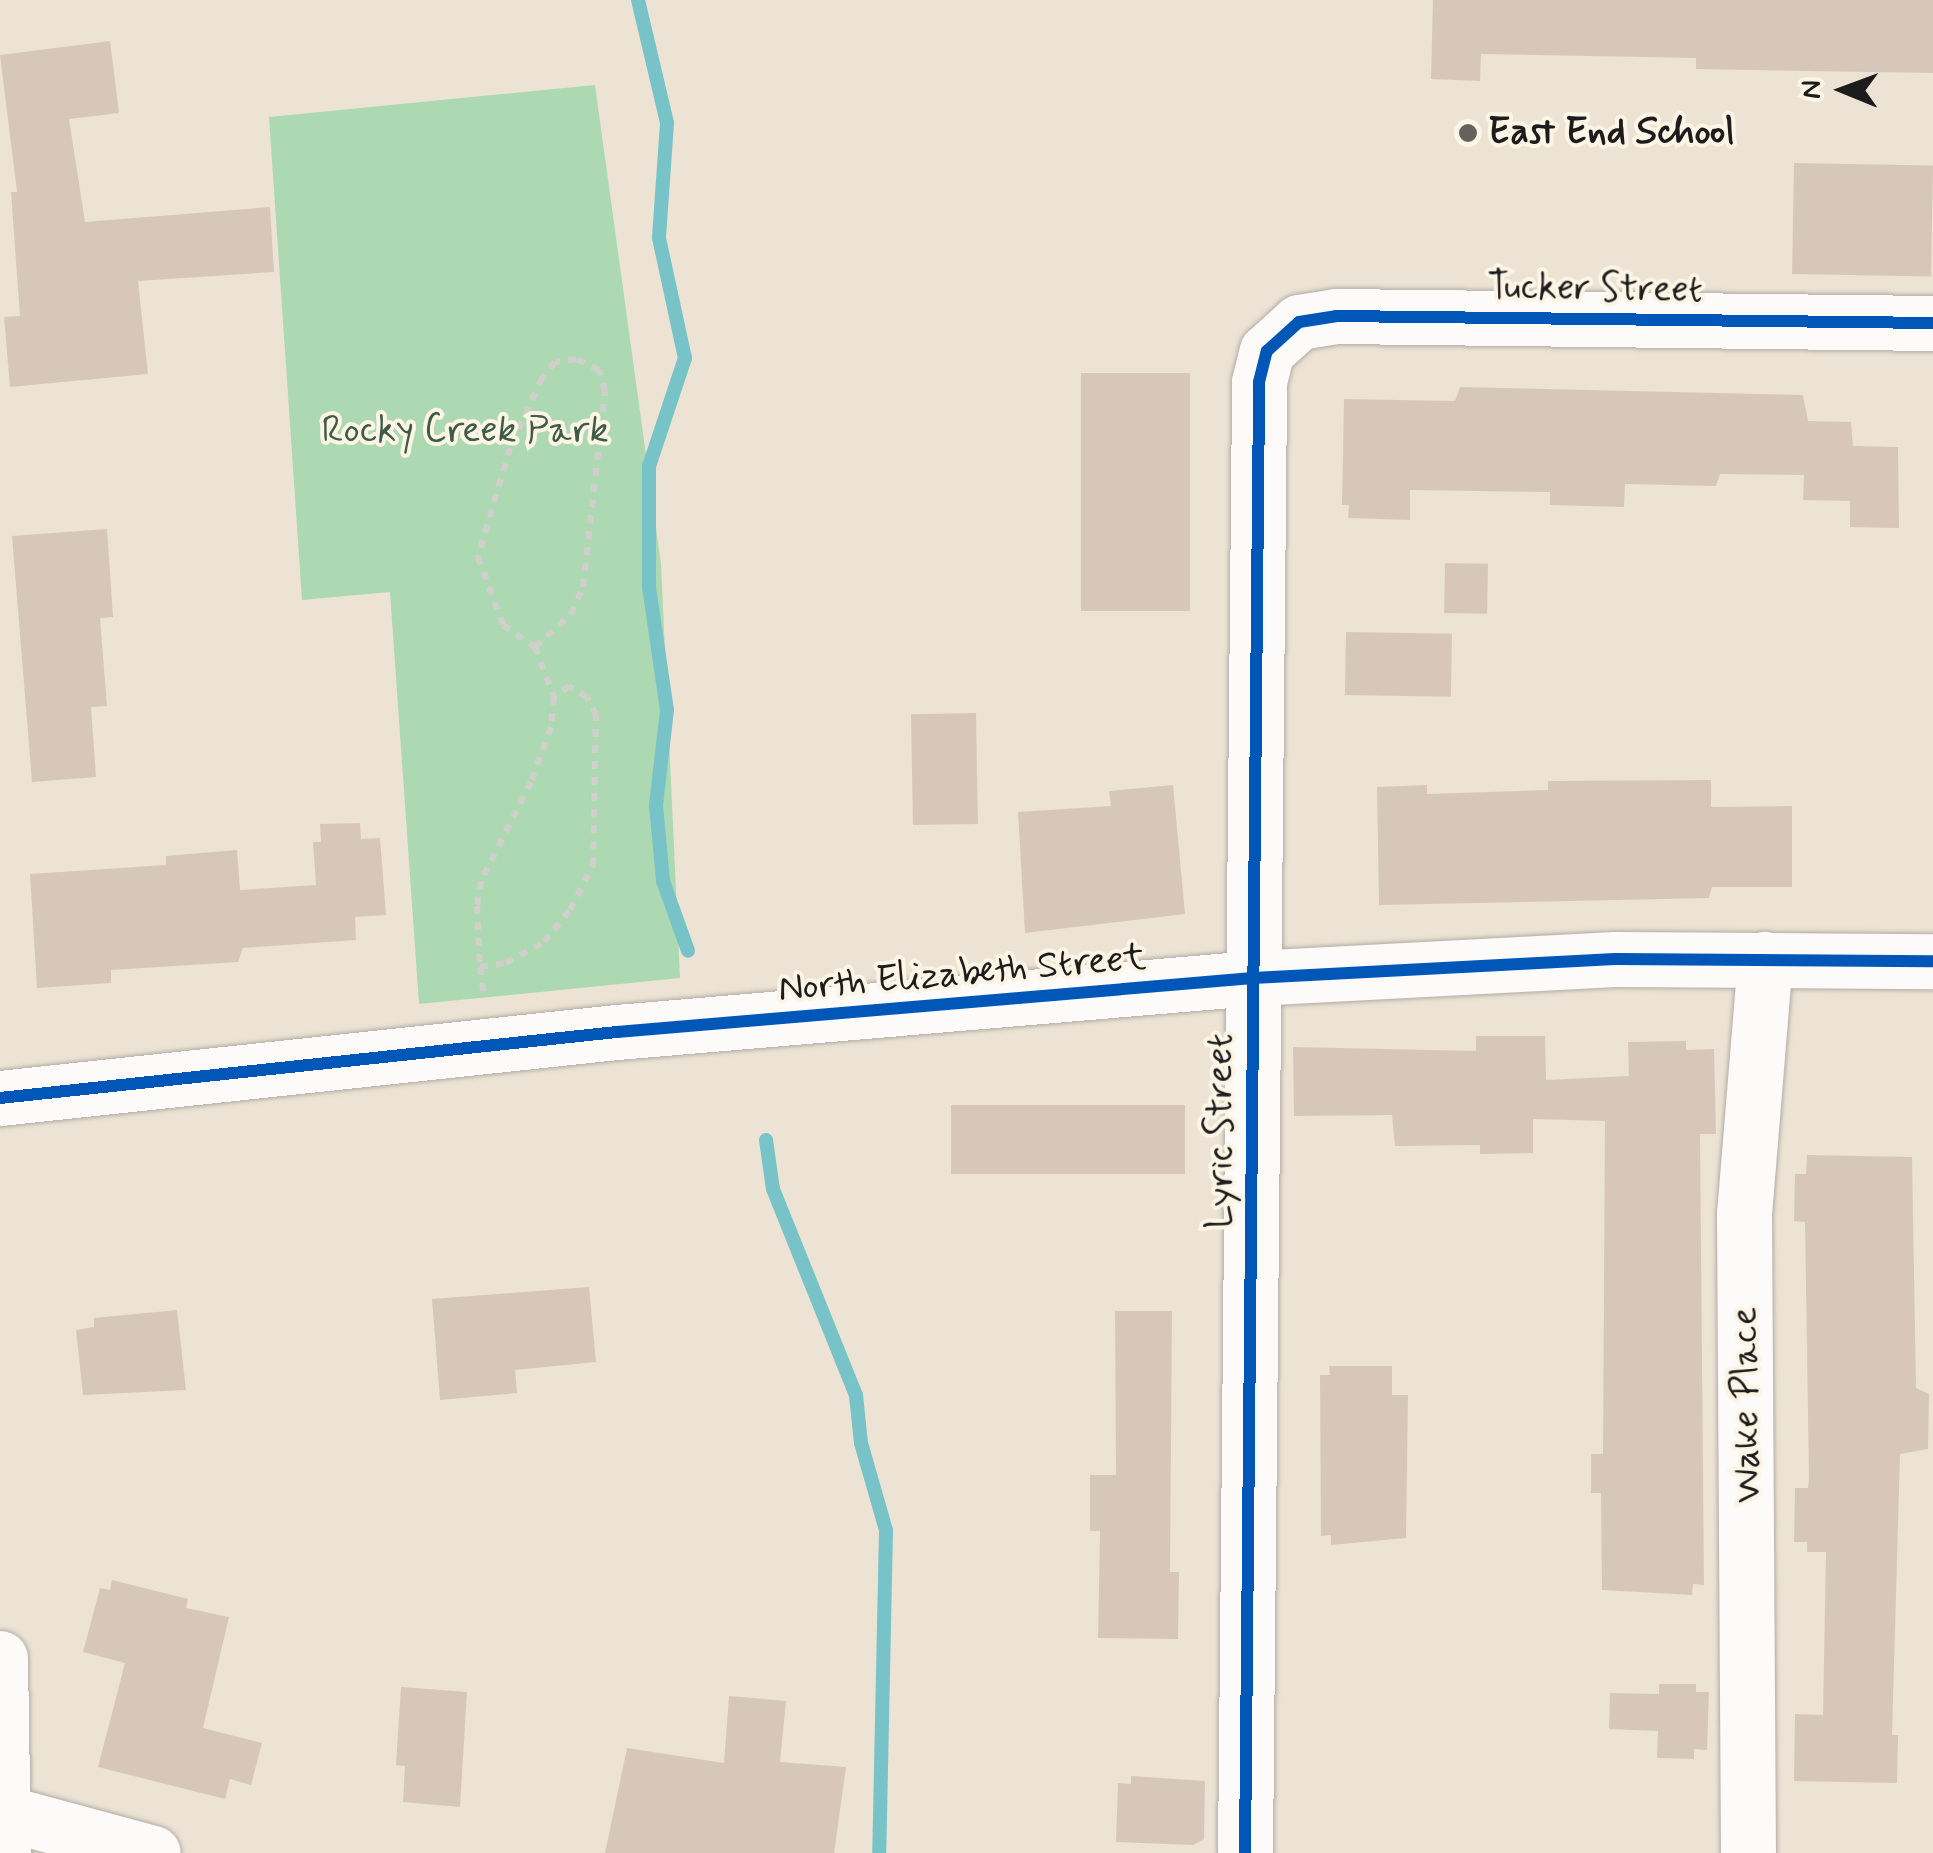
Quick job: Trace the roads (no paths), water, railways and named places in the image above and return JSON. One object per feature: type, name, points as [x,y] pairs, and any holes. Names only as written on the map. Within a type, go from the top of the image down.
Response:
[{"type":"street","name":"Tucker Street","points":[[1267,351],[1299,322],[1336,316],[1933,323]]},
{"type":"street","name":"Lyric Street","points":[[1245,1853],[1259,382],[1267,351]]},
{"type":"street","name":"Wake Place","points":[[1748,1853],[1744,1214],[1764,958]]},
{"type":"street","name":"North Elizabeth Street","points":[[0,1098],[489,1046],[1253,978],[1615,959],[1933,961]]},
{"type":"street","points":[[0,1658],[4,1833],[153,1853]]},
{"type":"waterway","points":[[638,0],[667,123],[659,238],[685,358],[649,466],[649,587],[667,710],[656,805],[663,881],[688,951]]},
{"type":"waterway","points":[[766,1140],[773,1189],[856,1395],[861,1443],[886,1530],[879,1853]]},
{"type":"place","name":"East End School","points":[[1468,133]]},
{"type":"park label","name":"Rocky Creek Park","points":[[465,431]]}]
